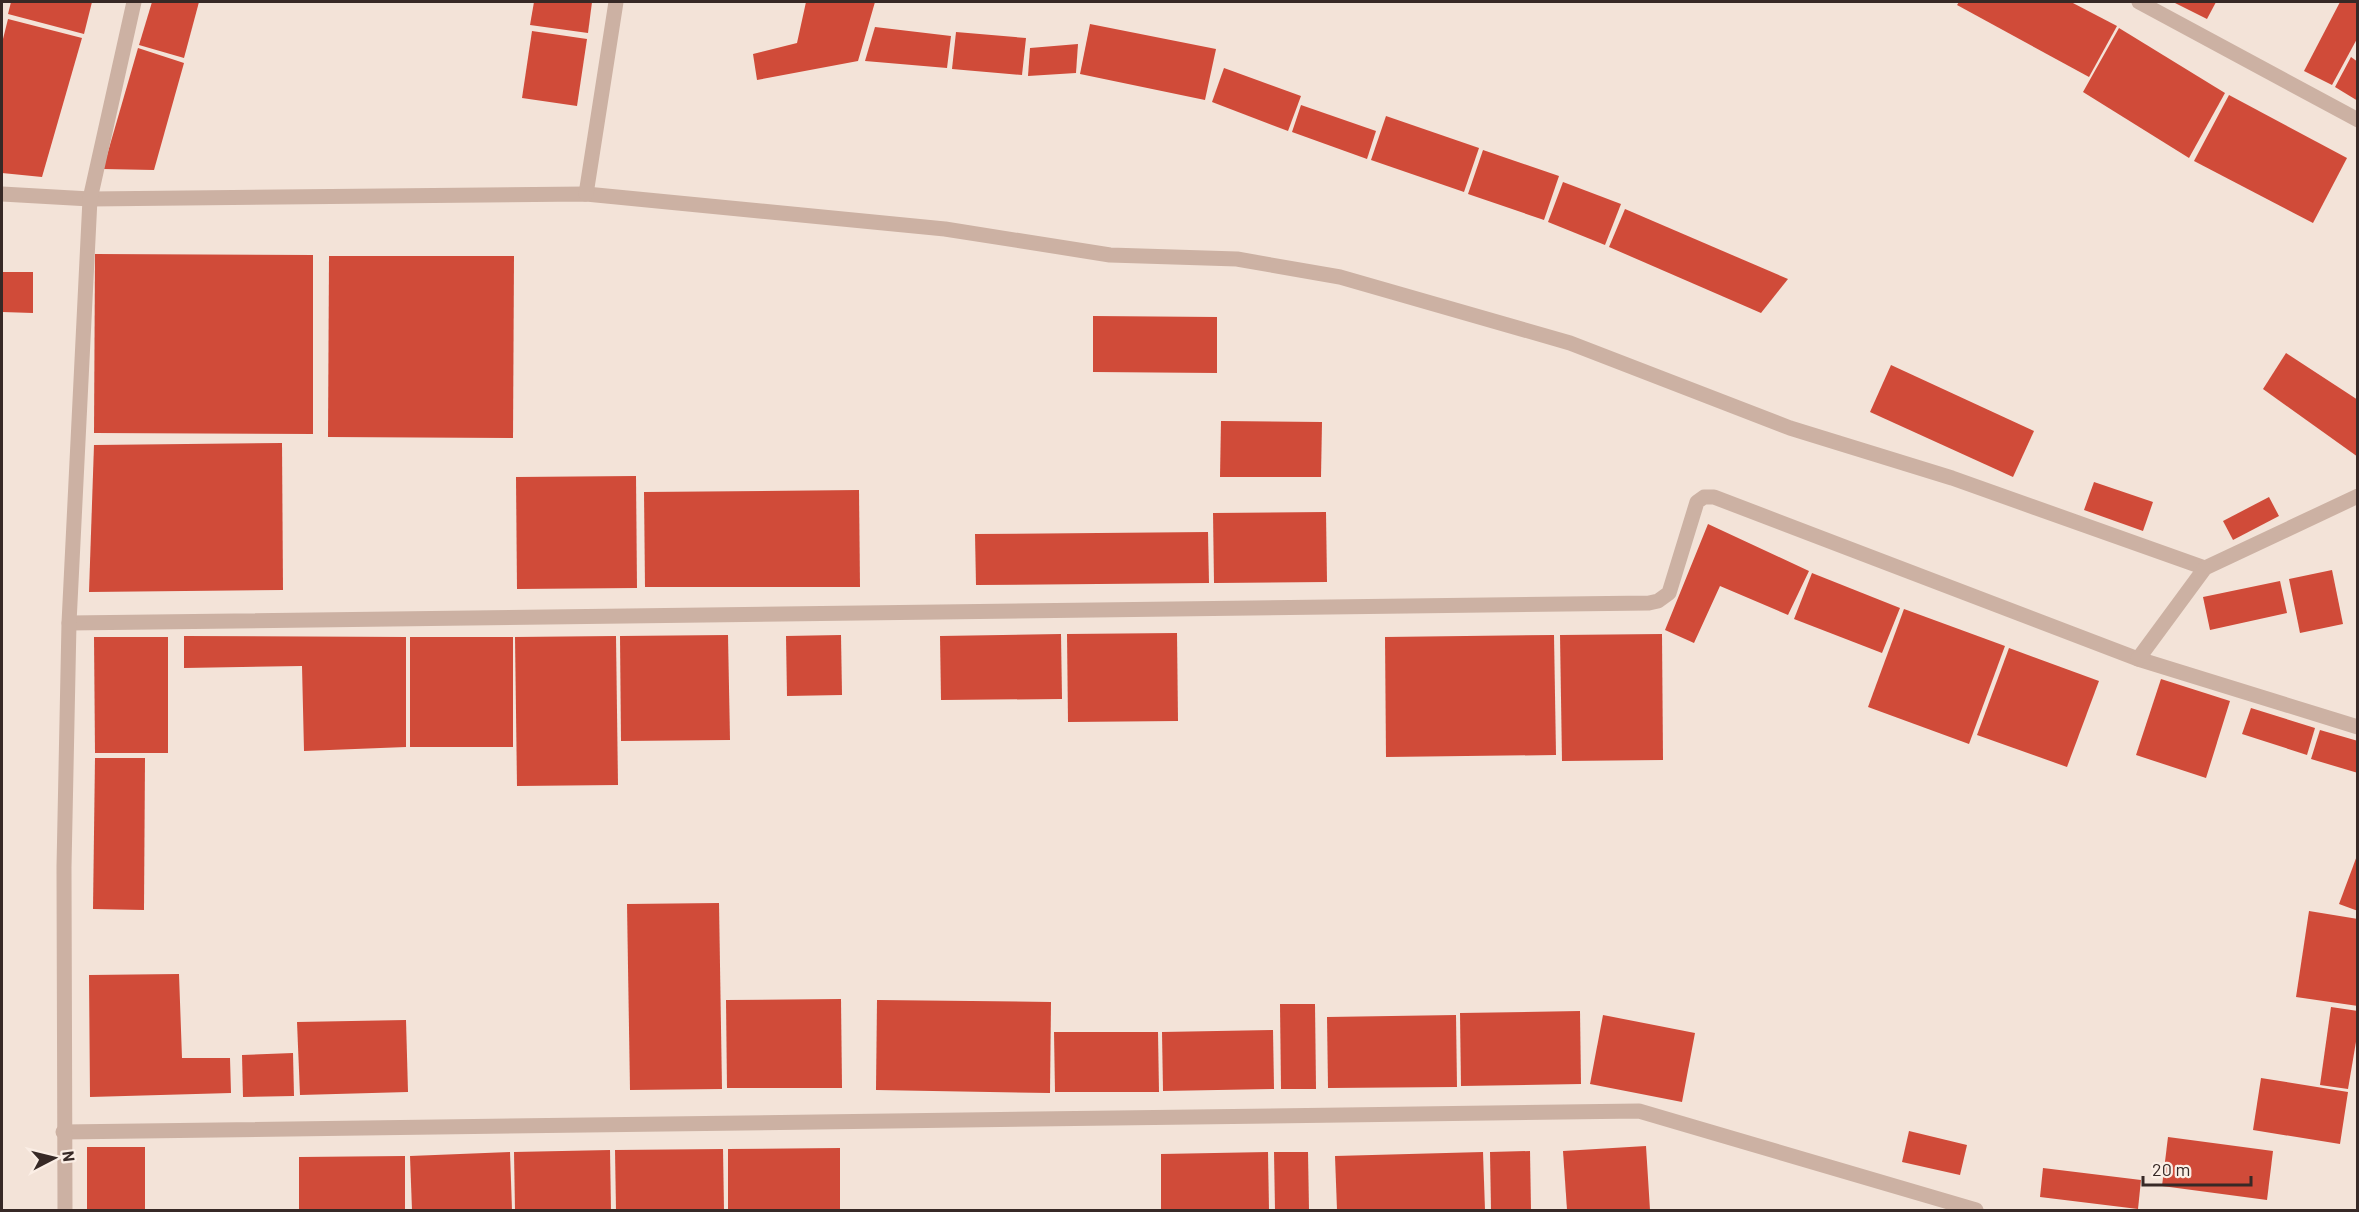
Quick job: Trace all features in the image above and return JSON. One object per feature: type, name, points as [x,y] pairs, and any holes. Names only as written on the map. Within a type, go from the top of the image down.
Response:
[{"type":"street","points":[[64,1210],[64,867],[69,623],[90,199],[134,2]]},
{"type":"street","points":[[586,194],[616,2]]},
{"type":"street","points":[[2139,2],[2358,120]]},
{"type":"street","points":[[2,194],[90,199],[586,194],[945,229],[1110,255],[1237,259],[1340,277],[1570,343],[1790,428],[1952,478],[2205,568]]},
{"type":"street","points":[[2138,659],[2205,568],[2358,496]]},
{"type":"street","points":[[69,623],[1649,603],[1658,601],[1669,593],[1696,502],[1704,497],[1713,497],[2138,659],[2358,728]]},
{"type":"street","points":[[63,1132],[1639,1111],[1976,1210]]},
{"type":"building","points":[[11,2],[92,2],[84,34],[8,14]]},
{"type":"building","points":[[152,2],[199,2],[184,58],[139,45]]},
{"type":"building","points":[[534,2],[592,2],[588,33],[530,25]]},
{"type":"building","points":[[806,2],[875,2],[858,61],[757,80],[753,54],[797,43]]},
{"type":"building","points":[[1959,2],[2071,2],[2117,26],[2089,77],[1957,5]]},
{"type":"building","points":[[2173,2],[2216,2],[2207,19]]},
{"type":"building","points":[[2340,2],[2358,2],[2358,37],[2332,85],[2304,71]]},
{"type":"building","points":[[8,19],[82,38],[42,177],[2,173],[2,43]]},
{"type":"building","points":[[1090,24],[1216,49],[1205,100],[1080,74]]},
{"type":"building","points":[[875,27],[951,36],[947,68],[865,61]]},
{"type":"building","points":[[2119,28],[2225,93],[2189,158],[2083,92]]},
{"type":"building","points":[[532,31],[587,39],[577,106],[522,98]]},
{"type":"building","points":[[956,32],[1026,38],[1022,75],[952,69]]},
{"type":"building","points":[[1078,44],[1076,73],[1028,76],[1030,48]]},
{"type":"building","points":[[138,48],[184,63],[154,170],[103,169]]},
{"type":"building","points":[[2351,57],[2358,62],[2358,101],[2335,87]]},
{"type":"building","points":[[1224,68],[1301,96],[1288,131],[1212,102]]},
{"type":"building","points":[[2229,95],[2347,158],[2313,223],[2194,161]]},
{"type":"building","points":[[1301,105],[1376,131],[1367,159],[1292,132]]},
{"type":"building","points":[[1386,116],[1479,148],[1464,192],[1371,160]]},
{"type":"building","points":[[1483,150],[1559,176],[1544,220],[1468,194]]},
{"type":"building","points":[[1563,182],[1621,204],[1605,245],[1548,222]]},
{"type":"building","points":[[1625,209],[1788,279],[1761,313],[1609,247]]},
{"type":"building","points":[[95,254],[313,255],[313,434],[94,433]]},
{"type":"building","points":[[329,256],[514,256],[513,438],[328,437]]},
{"type":"building","points":[[2,272],[33,272],[33,313],[2,312]]},
{"type":"building","points":[[1093,316],[1217,317],[1217,373],[1093,372]]},
{"type":"building","points":[[2286,353],[2358,400],[2358,457],[2263,389]]},
{"type":"building","points":[[1891,365],[2034,431],[2013,477],[1870,412]]},
{"type":"building","points":[[1221,421],[1322,422],[1321,477],[1220,477]]},
{"type":"building","points":[[282,443],[283,590],[89,592],[94,445]]},
{"type":"building","points":[[636,476],[637,588],[517,589],[516,477]]},
{"type":"building","points":[[2094,482],[2153,502],[2143,531],[2084,510]]},
{"type":"building","points":[[859,490],[860,587],[645,587],[644,492]]},
{"type":"building","points":[[2269,497],[2279,516],[2233,540],[2223,521]]},
{"type":"building","points":[[1326,512],[1327,582],[1214,583],[1213,513]]},
{"type":"building","points":[[1708,524],[1809,571],[1788,615],[1720,586],[1694,643],[1665,630]]},
{"type":"building","points":[[1208,532],[1209,583],[976,585],[975,534]]},
{"type":"building","points":[[2332,570],[2343,624],[2300,633],[2289,579]]},
{"type":"building","points":[[1812,573],[1900,608],[1882,653],[1794,619]]},
{"type":"building","points":[[2280,581],[2287,613],[2210,630],[2203,597]]},
{"type":"building","points":[[1904,609],[2005,646],[1969,744],[1868,707]]},
{"type":"building","points":[[1177,633],[1178,721],[1068,722],[1067,634]]},
{"type":"building","points":[[1061,634],[1062,699],[941,700],[940,636]]},
{"type":"building","points":[[1662,634],[1663,760],[1562,761],[1560,635]]},
{"type":"building","points":[[728,635],[730,740],[621,741],[620,636]]},
{"type":"building","points":[[841,635],[842,695],[787,696],[786,636]]},
{"type":"building","points":[[1554,635],[1556,755],[1386,757],[1385,637]]},
{"type":"building","points":[[184,636],[406,637],[406,747],[304,751],[302,666],[184,668]]},
{"type":"building","points":[[616,636],[618,785],[517,786],[515,637]]},
{"type":"building","points":[[94,637],[168,637],[168,753],[95,753]]},
{"type":"building","points":[[410,637],[513,637],[513,747],[410,747]]},
{"type":"building","points":[[2009,648],[2099,681],[2067,767],[1977,735]]},
{"type":"building","points":[[2161,679],[2230,701],[2206,778],[2136,755]]},
{"type":"building","points":[[2251,708],[2315,728],[2307,755],[2242,734]]},
{"type":"building","points":[[2320,730],[2358,741],[2358,773],[2311,759]]},
{"type":"building","points":[[95,758],[145,758],[144,910],[93,909]]},
{"type":"building","points":[[2358,853],[2358,911],[2339,904]]},
{"type":"building","points":[[719,903],[722,1089],[630,1090],[627,904]]},
{"type":"building","points":[[2309,911],[2358,919],[2358,1006],[2296,997]]},
{"type":"building","points":[[179,974],[182,1058],[230,1058],[231,1093],[90,1097],[89,975]]},
{"type":"building","points":[[841,999],[842,1088],[727,1088],[726,1000]]},
{"type":"building","points":[[877,1000],[1051,1002],[1050,1093],[876,1090]]},
{"type":"building","points":[[1280,1004],[1315,1004],[1316,1089],[1281,1089]]},
{"type":"building","points":[[2331,1007],[2358,1011],[2358,1030],[2348,1089],[2320,1085]]},
{"type":"building","points":[[1580,1011],[1581,1084],[1461,1086],[1460,1013]]},
{"type":"building","points":[[1456,1015],[1457,1087],[1328,1088],[1327,1017]]},
{"type":"building","points":[[1603,1015],[1695,1033],[1682,1102],[1590,1084]]},
{"type":"building","points":[[406,1020],[408,1092],[300,1095],[297,1022]]},
{"type":"building","points":[[1273,1030],[1274,1089],[1163,1091],[1162,1032]]},
{"type":"building","points":[[1054,1032],[1158,1032],[1159,1092],[1055,1092]]},
{"type":"building","points":[[293,1053],[294,1096],[243,1097],[242,1055]]},
{"type":"building","points":[[2261,1078],[2348,1092],[2340,1144],[2253,1130]]},
{"type":"building","points":[[1909,1131],[1967,1145],[1960,1175],[1902,1162]]},
{"type":"building","points":[[2168,1137],[2273,1151],[2267,1200],[2162,1186]]},
{"type":"building","points":[[1646,1146],[1650,1210],[1567,1210],[1563,1151]]},
{"type":"building","points":[[87,1147],[145,1147],[145,1210],[87,1210]]},
{"type":"building","points":[[840,1148],[840,1210],[728,1210],[728,1149]]},
{"type":"building","points":[[723,1149],[724,1210],[616,1210],[615,1150]]},
{"type":"building","points":[[610,1150],[611,1210],[515,1210],[514,1152]]},
{"type":"building","points":[[1530,1151],[1531,1210],[1491,1210],[1490,1152]]},
{"type":"building","points":[[510,1152],[512,1210],[412,1210],[410,1156]]},
{"type":"building","points":[[1268,1152],[1269,1210],[1161,1210],[1161,1154]]},
{"type":"building","points":[[1274,1152],[1308,1152],[1309,1210],[1275,1210]]},
{"type":"building","points":[[1483,1152],[1485,1210],[1337,1210],[1335,1156]]},
{"type":"building","points":[[405,1156],[405,1210],[299,1210],[299,1157]]},
{"type":"building","points":[[2043,1168],[2141,1180],[2138,1209],[2040,1197]]}]
